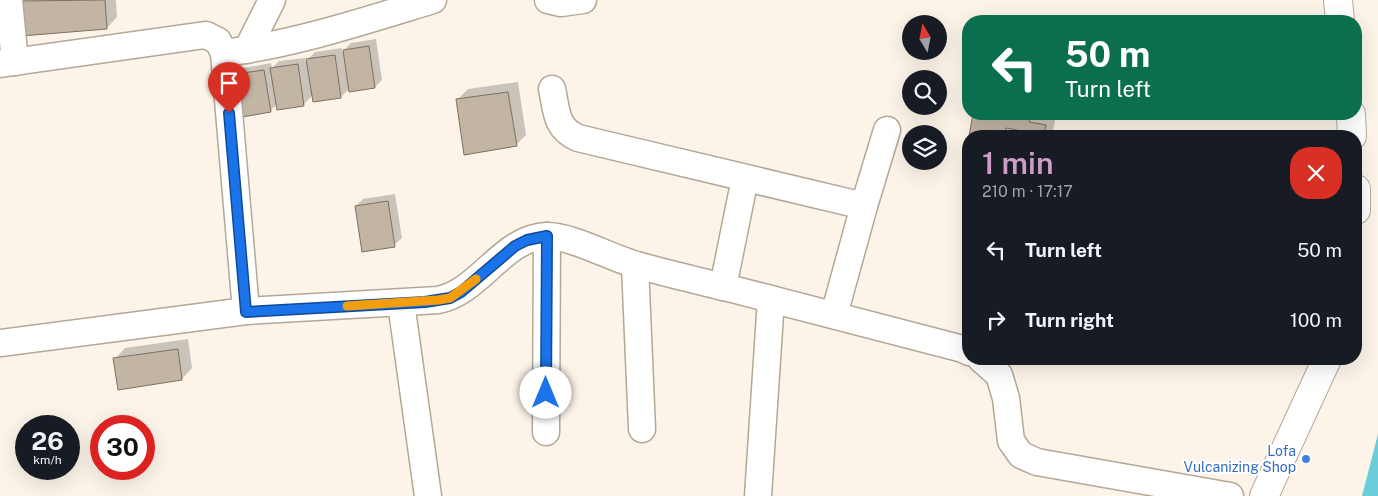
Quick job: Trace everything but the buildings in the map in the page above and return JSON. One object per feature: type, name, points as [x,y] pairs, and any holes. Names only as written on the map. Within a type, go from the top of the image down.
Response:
[{"type":"main road","points":[[1338,0],[1339,15]]},
{"type":"main road","points":[[1264,496],[1324,365]]},
{"type":"street","points":[[10,0],[7,63],[206,35],[236,52],[331,31],[433,0]]},
{"type":"street","points":[[246,312],[236,52],[272,0]]},
{"type":"street","points":[[548,0],[562,3],[583,0]]},
{"type":"street","points":[[552,89],[559,124],[568,134],[578,138],[864,206]]},
{"type":"street","points":[[834,315],[887,130]]},
{"type":"street","points":[[723,286],[742,194]]},
{"type":"street","points":[[0,343],[246,312],[401,303],[450,298],[461,292],[515,246],[527,240],[547,236],[563,239],[635,265],[962,349]]},
{"type":"street","points":[[546,432],[547,236]]},
{"type":"street","points":[[635,265],[642,429]]},
{"type":"street","points":[[758,496],[771,299]]},
{"type":"street","points":[[401,303],[428,496]]},
{"type":"street","points":[[988,365],[999,375],[1006,398],[1011,441],[1021,455],[1037,462],[1230,496]]},
{"type":"water","points":[[1378,434],[1378,496],[1362,496]]},
{"type":"slow traffic","points":[[347,306],[450,298],[461,292],[476,279]]},
{"type":"place","name":"Lofa Vulcanizing Shop","points":[[1306,459]]},
{"type":"route","points":[[229,113],[246,312],[425,302],[450,298],[461,292],[515,246],[527,240],[547,236],[546,393]]}]
